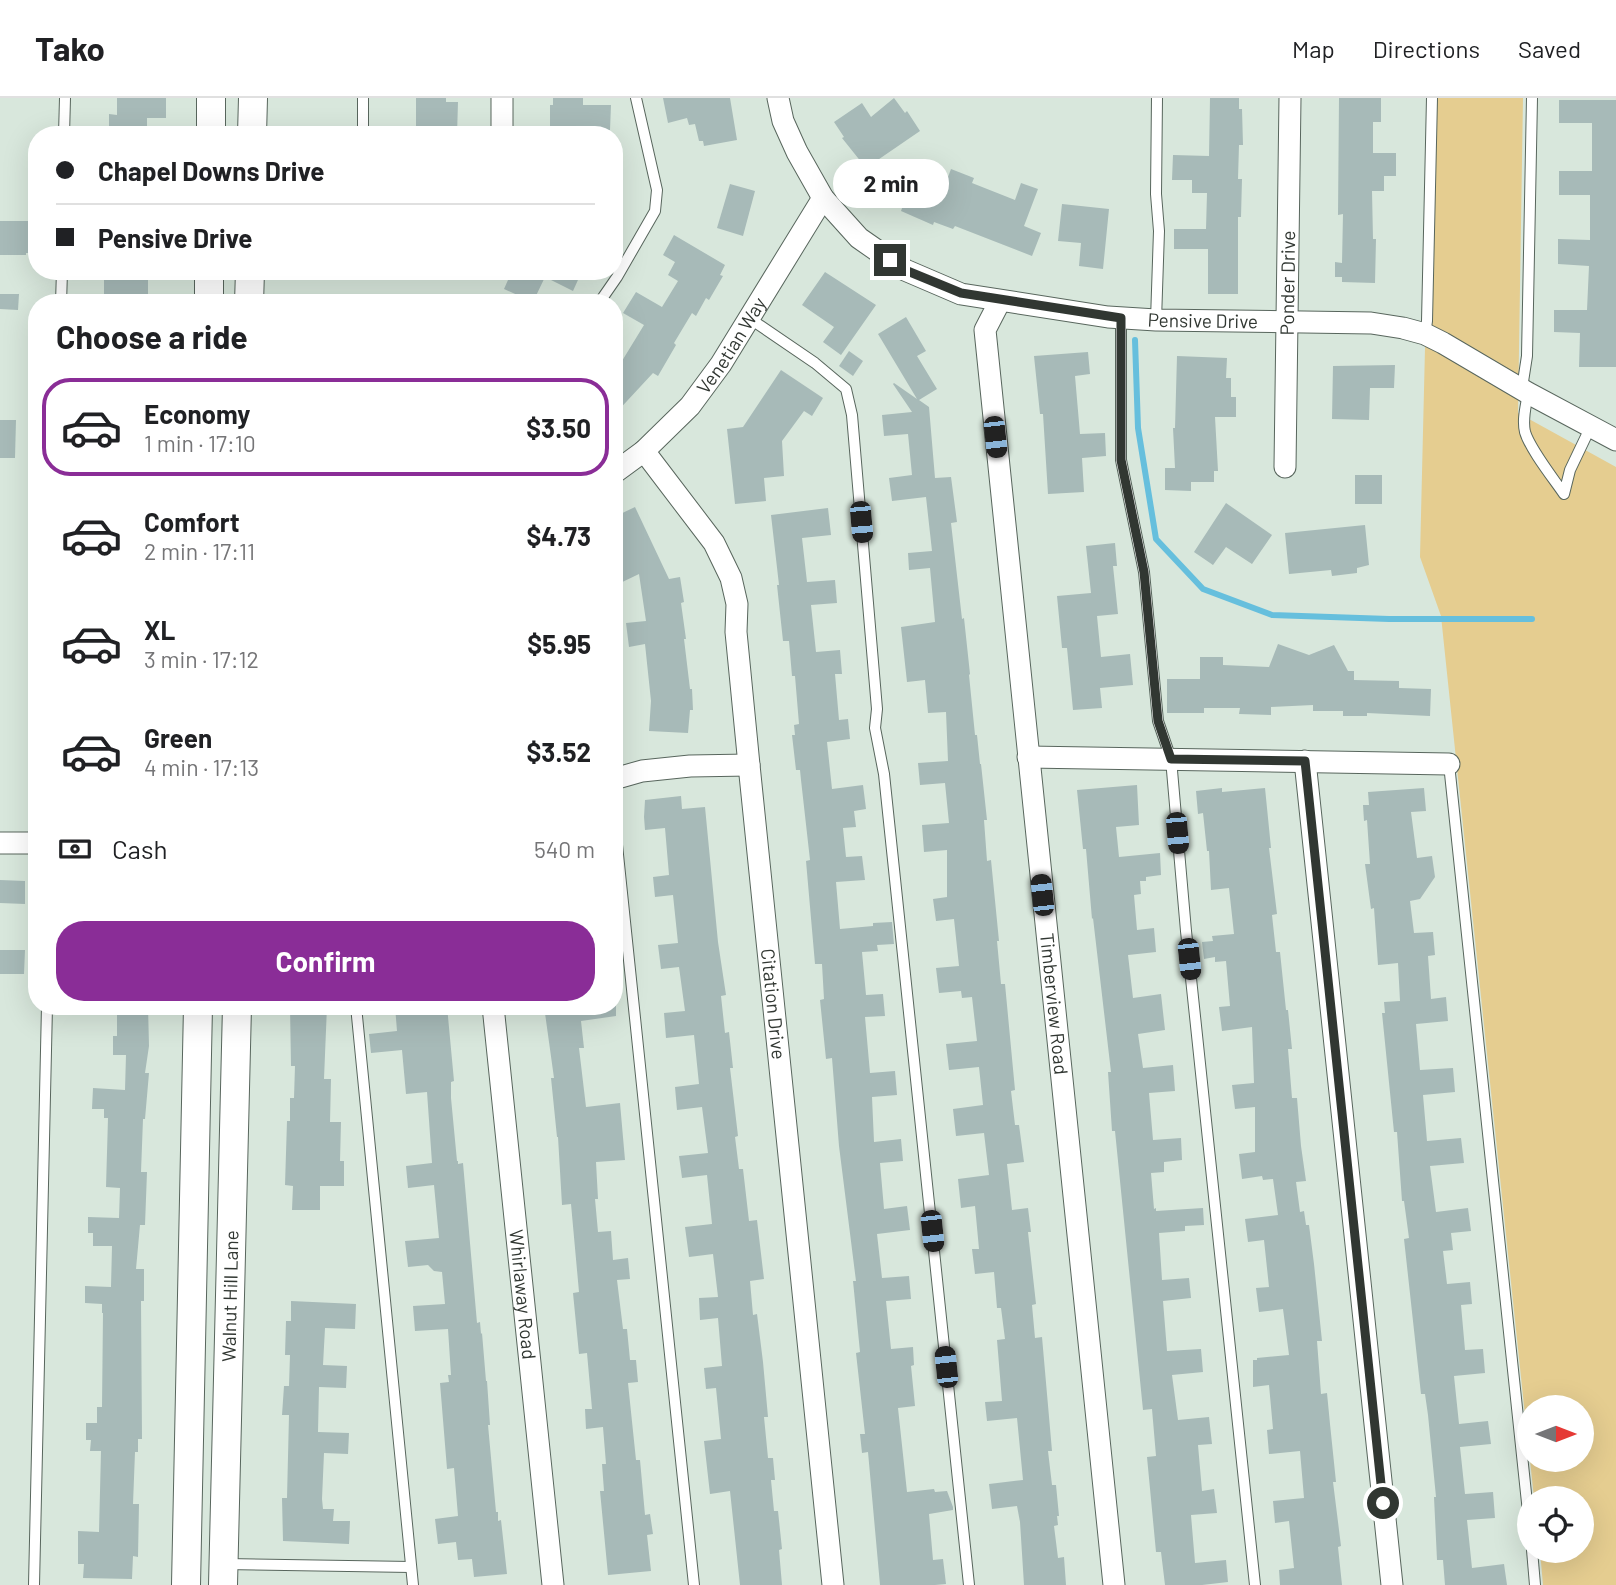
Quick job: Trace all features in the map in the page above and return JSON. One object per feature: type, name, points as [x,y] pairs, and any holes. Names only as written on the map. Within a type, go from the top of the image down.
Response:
[{"type":"main road","points":[[211,98],[211,126]]},
{"type":"main road","points":[[252,126],[253,98]]},
{"type":"main road","name":"Walnut Hill Lane","points":[[186,1585],[198,1015]]},
{"type":"main road","name":"Walnut Hill Lane","points":[[224,1575],[237,1015]]},
{"type":"street","points":[[502,98],[502,126]]},
{"type":"street","name":"Pensive Drive","points":[[778,98],[783,121],[823,198],[859,238],[905,270],[961,293],[1121,318],[1371,323],[1404,328],[1425,334],[1616,440]]},
{"type":"street","name":"Ponder Drive","points":[[1285,467],[1290,98]]},
{"type":"street","name":"Venetian Way","points":[[623,466],[644,451],[690,406],[722,364],[823,198]]},
{"type":"street","name":"Timberview Road","points":[[1000,301],[985,330],[1114,1585]]},
{"type":"street","name":"Citation Drive","points":[[644,451],[714,543],[732,578],[737,604],[736,632],[749,765],[833,1585]]},
{"type":"street","points":[[1028,757],[1449,764]]},
{"type":"street","points":[[1305,761],[1392,1585]]},
{"type":"street","points":[[623,776],[642,771],[690,766],[749,765]]},
{"type":"street","points":[[0,843],[28,843]]},
{"type":"street","name":"Whirlaway Road","points":[[494,1015],[553,1585]]},
{"type":"lane","points":[[64,126],[65,98]]},
{"type":"lane","points":[[363,98],[363,126]]},
{"type":"lane","points":[[623,267],[655,211],[657,190],[636,98]]},
{"type":"lane","points":[[1156,320],[1159,231],[1156,194],[1157,98]]},
{"type":"lane","points":[[1425,334],[1432,98]]},
{"type":"lane","points":[[1532,98],[1527,356],[1523,417],[1525,433],[1564,494],[1570,470],[1591,426]]},
{"type":"lane","points":[[750,318],[815,363],[846,389],[852,415],[877,709],[875,727],[884,774],[970,1585]]},
{"type":"lane","points":[[1121,318],[1121,460],[1144,572],[1158,721],[1171,759],[1187,945],[1255,1585]]},
{"type":"lane","points":[[1449,764],[1525,1486]]},
{"type":"lane","points":[[623,903],[694,1585]]},
{"type":"lane","points":[[34,1585],[47,1015]]},
{"type":"lane","points":[[357,1015],[413,1585]]},
{"type":"lane","points":[[1533,1563],[1535,1585]]},
{"type":"lane","points":[[224,1575],[411,1567]]},
{"type":"shaded area","points":[[1431,98],[1523,98],[1518,413],[1616,467],[1616,1585],[1543,1585],[1541,1563],[1594,1563],[1594,1486],[1533,1486],[1531,1472],[1594,1472],[1594,1395],[1523,1395],[1441,616],[1420,557]]},
{"type":"building","points":[[117,98],[166,98],[166,118],[147,118],[147,126],[109,126],[109,114],[117,115]]},
{"type":"building","points":[[416,98],[446,98],[446,102],[458,102],[457,126],[416,126]]},
{"type":"building","points":[[553,98],[583,98],[583,105],[611,105],[610,126],[550,126],[550,105],[553,105]]},
{"type":"building","points":[[663,98],[730,98],[737,140],[704,146],[703,141],[699,141],[695,124],[689,125],[687,118],[668,123]]},
{"type":"building","points":[[894,98],[905,113],[907,111],[920,131],[866,168],[842,138],[844,137],[834,122],[862,103],[871,117]]},
{"type":"building","points":[[1210,98],[1239,98],[1239,109],[1242,109],[1243,145],[1239,145],[1238,179],[1242,179],[1241,217],[1238,217],[1238,294],[1208,294],[1208,249],[1174,249],[1174,229],[1206,229],[1207,193],[1192,193],[1192,180],[1172,180],[1173,155],[1209,156]]},
{"type":"building","points":[[1339,98],[1381,98],[1381,122],[1373,122],[1373,153],[1396,153],[1396,176],[1384,176],[1384,191],[1372,191],[1373,239],[1376,239],[1375,283],[1342,282],[1342,277],[1335,277],[1335,262],[1342,263],[1343,214],[1338,215]]},
{"type":"building","points":[[1559,100],[1616,100],[1616,367],[1579,367],[1580,333],[1554,332],[1554,310],[1587,310],[1589,266],[1558,264],[1558,239],[1590,240],[1590,195],[1559,195],[1559,171],[1592,171],[1592,123],[1559,123]]},
{"type":"building","points":[[951,169],[974,178],[972,183],[1015,200],[1021,183],[1038,189],[1024,226],[1041,233],[1032,256],[955,226],[953,229],[934,222],[933,225],[901,211],[912,180],[936,189],[938,183],[945,185]]},
{"type":"building","points":[[730,184],[755,191],[743,236],[717,228]]},
{"type":"building","points":[[1062,204],[1109,209],[1103,269],[1079,266],[1081,243],[1058,241]]},
{"type":"building","points":[[0,221],[28,221],[28,253],[0,255]]},
{"type":"building","points":[[674,235],[725,265],[720,275],[723,276],[696,316],[692,313],[658,376],[653,373],[623,405],[623,359],[644,325],[623,313],[636,292],[662,307],[678,281],[668,275],[675,262],[663,255]]},
{"type":"building","points":[[825,272],[876,305],[841,355],[823,342],[834,327],[802,305]]},
{"type":"building","points":[[104,280],[148,280],[148,294],[104,294]]},
{"type":"building","points":[[508,280],[544,280],[537,294],[515,294],[504,289]]},
{"type":"building","points":[[551,280],[578,280],[573,291]]},
{"type":"building","points":[[0,294],[19,294],[18,310],[0,309]]},
{"type":"building","points":[[906,317],[926,351],[917,356],[937,389],[919,400],[929,407],[935,478],[951,477],[957,522],[951,523],[962,619],[964,618],[975,735],[981,764],[987,820],[984,820],[987,861],[991,860],[1001,984],[1005,984],[1015,1090],[1011,1091],[1015,1125],[1019,1125],[1024,1162],[1007,1164],[1012,1210],[1028,1208],[1036,1304],[1032,1305],[1035,1338],[1042,1337],[1052,1451],[1048,1451],[1052,1485],[1056,1485],[1059,1516],[1058,1525],[1054,1526],[1058,1558],[1064,1557],[1066,1585],[1024,1585],[1017,1506],[992,1509],[989,1484],[1023,1480],[1017,1418],[987,1421],[985,1402],[1002,1401],[997,1340],[1005,1339],[1001,1308],[997,1308],[994,1272],[975,1274],[972,1249],[979,1249],[975,1206],[961,1208],[958,1179],[989,1175],[984,1133],[956,1136],[953,1109],[983,1105],[979,1067],[949,1070],[946,1044],[977,1041],[972,997],[962,998],[961,991],[939,993],[936,968],[959,966],[954,919],[936,921],[933,899],[947,897],[947,850],[924,852],[922,825],[949,823],[945,783],[920,785],[918,763],[948,761],[946,712],[928,713],[925,680],[907,682],[901,627],[935,622],[930,568],[909,570],[908,553],[932,551],[926,497],[892,501],[889,478],[912,475],[908,434],[884,436],[882,415],[912,412],[894,383],[917,399],[878,334]]},
{"type":"building","points":[[849,351],[863,361],[853,376],[839,366]]},
{"type":"building","points":[[1088,352],[1090,374],[1075,376],[1080,434],[1105,433],[1106,456],[1082,458],[1084,492],[1048,494],[1043,414],[1040,414],[1034,356]]},
{"type":"building","points":[[1177,356],[1227,358],[1226,378],[1231,378],[1231,397],[1236,397],[1236,417],[1215,417],[1218,471],[1214,471],[1214,482],[1191,482],[1191,491],[1165,490],[1165,468],[1175,468],[1173,428]]},
{"type":"building","points":[[1395,365],[1394,388],[1370,388],[1369,420],[1332,419],[1333,366]]},
{"type":"building","points":[[781,370],[823,398],[812,416],[804,411],[782,441],[784,476],[764,478],[766,501],[735,504],[727,429],[743,427]]},
{"type":"building","points":[[0,420],[16,420],[15,458],[0,458]]},
{"type":"building","points":[[1355,475],[1382,475],[1382,504],[1355,504]]},
{"type":"building","points":[[1226,503],[1272,535],[1252,564],[1226,547],[1213,565],[1194,552]]},
{"type":"building","points":[[635,507],[669,579],[680,577],[684,602],[681,603],[684,639],[692,689],[693,710],[690,710],[688,733],[649,731],[651,701],[645,644],[629,647],[626,623],[646,621],[639,574],[623,582],[623,513]]},
{"type":"building","points":[[828,508],[831,535],[802,538],[807,582],[835,580],[837,603],[811,605],[816,652],[840,650],[842,674],[835,674],[839,720],[848,719],[850,739],[827,742],[832,789],[863,785],[866,809],[854,811],[856,827],[843,828],[846,857],[862,856],[865,880],[836,882],[840,929],[892,922],[894,944],[877,945],[878,951],[862,952],[866,995],[883,994],[885,1016],[865,1017],[870,1073],[895,1071],[897,1095],[872,1097],[874,1142],[901,1139],[903,1161],[880,1163],[884,1209],[907,1206],[910,1230],[877,1234],[882,1278],[909,1276],[911,1299],[886,1301],[891,1349],[913,1347],[914,1365],[911,1366],[915,1406],[898,1408],[907,1492],[934,1489],[935,1492],[947,1491],[953,1510],[929,1514],[933,1560],[943,1559],[946,1584],[880,1585],[868,1452],[862,1453],[860,1434],[865,1434],[856,1353],[860,1352],[853,1281],[856,1281],[839,1146],[832,1058],[826,1059],[820,1000],[824,999],[822,964],[815,964],[806,861],[810,860],[800,770],[796,770],[792,735],[795,735],[794,725],[799,724],[795,676],[792,676],[789,641],[783,641],[771,515]]},
{"type":"building","points":[[1365,525],[1369,565],[1357,568],[1357,573],[1332,576],[1331,570],[1289,574],[1285,533]]},
{"type":"building","points":[[1115,543],[1117,566],[1113,566],[1118,614],[1097,616],[1101,657],[1130,654],[1133,685],[1100,688],[1102,708],[1073,710],[1067,648],[1062,648],[1057,596],[1091,593],[1086,546]]},
{"type":"building","points":[[1278,644],[1309,655],[1334,645],[1348,671],[1354,671],[1354,680],[1399,681],[1399,688],[1431,689],[1430,716],[1367,713],[1367,716],[1343,716],[1343,711],[1313,711],[1313,705],[1271,707],[1271,715],[1239,714],[1240,708],[1204,708],[1204,713],[1167,713],[1167,679],[1200,679],[1200,657],[1223,657],[1223,665],[1269,667]]},
{"type":"building","points":[[1137,785],[1139,825],[1116,827],[1119,857],[1160,853],[1161,875],[1146,877],[1146,881],[1140,881],[1141,894],[1134,895],[1137,930],[1154,928],[1156,952],[1128,955],[1133,998],[1161,994],[1165,1030],[1138,1034],[1143,1068],[1173,1065],[1175,1091],[1149,1093],[1153,1140],[1181,1138],[1182,1160],[1164,1162],[1164,1172],[1151,1173],[1154,1209],[1203,1208],[1204,1225],[1185,1226],[1185,1231],[1159,1233],[1162,1280],[1189,1278],[1191,1298],[1163,1301],[1167,1351],[1201,1349],[1203,1372],[1172,1375],[1178,1420],[1209,1417],[1212,1444],[1198,1445],[1202,1491],[1214,1489],[1217,1513],[1191,1515],[1195,1563],[1226,1560],[1228,1582],[1202,1585],[1165,1585],[1161,1552],[1156,1552],[1147,1457],[1156,1456],[1152,1409],[1143,1410],[1115,1131],[1112,1131],[1108,1072],[1111,1072],[1077,790]]},
{"type":"building","points":[[1222,788],[1222,792],[1265,788],[1277,914],[1272,915],[1276,952],[1280,952],[1288,1010],[1292,1049],[1288,1049],[1292,1098],[1297,1098],[1306,1181],[1296,1182],[1300,1212],[1304,1211],[1306,1225],[1309,1225],[1314,1264],[1322,1341],[1317,1341],[1321,1394],[1327,1393],[1342,1585],[1280,1585],[1279,1570],[1294,1568],[1289,1521],[1275,1523],[1273,1501],[1304,1498],[1300,1451],[1269,1454],[1267,1430],[1273,1429],[1269,1385],[1253,1387],[1253,1360],[1289,1355],[1283,1309],[1259,1312],[1256,1288],[1269,1287],[1264,1240],[1248,1242],[1245,1219],[1278,1215],[1273,1179],[1263,1180],[1262,1176],[1242,1179],[1239,1154],[1255,1152],[1255,1107],[1235,1109],[1232,1085],[1254,1083],[1252,1027],[1222,1031],[1219,1007],[1230,1006],[1226,961],[1215,962],[1215,957],[1204,959],[1202,942],[1213,941],[1212,936],[1234,934],[1229,888],[1211,890],[1209,851],[1203,813],[1198,814],[1196,791]]},
{"type":"building","points":[[1424,788],[1426,811],[1411,812],[1417,858],[1432,856],[1435,877],[1420,899],[1410,901],[1414,933],[1433,932],[1435,955],[1428,956],[1431,999],[1446,997],[1448,1021],[1416,1024],[1420,1070],[1453,1068],[1455,1092],[1423,1095],[1427,1141],[1461,1138],[1464,1163],[1430,1166],[1436,1212],[1468,1208],[1471,1231],[1451,1233],[1453,1250],[1443,1251],[1447,1284],[1470,1282],[1472,1304],[1461,1305],[1465,1350],[1483,1349],[1485,1373],[1454,1376],[1459,1424],[1488,1421],[1491,1444],[1460,1447],[1465,1494],[1493,1492],[1495,1518],[1467,1520],[1472,1568],[1504,1564],[1507,1585],[1445,1585],[1443,1560],[1437,1560],[1436,1497],[1428,1415],[1425,1394],[1421,1394],[1404,1239],[1409,1238],[1402,1201],[1397,1132],[1394,1132],[1382,1013],[1385,1013],[1384,1002],[1400,1001],[1398,963],[1378,965],[1374,908],[1371,909],[1365,864],[1370,864],[1367,820],[1364,821],[1363,805],[1369,805],[1368,792]]},
{"type":"building","points":[[681,796],[682,809],[705,807],[726,995],[721,996],[725,1033],[729,1032],[733,1068],[730,1068],[739,1169],[743,1169],[749,1221],[757,1220],[764,1279],[750,1281],[753,1315],[757,1314],[763,1362],[768,1417],[764,1417],[768,1458],[773,1458],[775,1480],[771,1480],[782,1549],[779,1550],[782,1585],[740,1585],[730,1491],[710,1494],[704,1441],[721,1439],[716,1388],[706,1389],[704,1368],[722,1366],[718,1318],[700,1320],[699,1298],[718,1297],[713,1254],[689,1257],[685,1227],[712,1224],[707,1175],[682,1178],[679,1156],[708,1153],[702,1107],[677,1110],[675,1087],[699,1084],[694,1035],[666,1038],[664,1013],[685,1011],[679,967],[661,969],[658,945],[678,943],[673,895],[655,897],[653,877],[669,875],[665,828],[645,830],[644,817],[645,800]]},
{"type":"building","points":[[0,880],[25,881],[25,904],[0,903]]},
{"type":"building","points":[[0,950],[25,950],[24,974],[0,974]]},
{"type":"building","points":[[117,1015],[148,1015],[149,1046],[145,1073],[149,1073],[143,1119],[141,1172],[147,1172],[145,1225],[140,1225],[136,1269],[144,1269],[144,1301],[141,1301],[142,1439],[138,1439],[138,1452],[135,1452],[133,1504],[139,1504],[138,1557],[133,1556],[132,1579],[83,1578],[84,1564],[78,1564],[78,1531],[99,1532],[101,1451],[90,1451],[91,1440],[86,1440],[86,1423],[97,1423],[97,1407],[102,1407],[103,1313],[102,1304],[85,1303],[85,1286],[111,1287],[112,1246],[93,1246],[93,1233],[88,1233],[88,1217],[119,1218],[120,1188],[106,1187],[108,1118],[104,1118],[104,1109],[92,1109],[93,1088],[125,1090],[126,1055],[113,1055],[113,1036],[117,1036]]},
{"type":"building","points":[[290,1015],[327,1015],[324,1079],[331,1079],[330,1122],[341,1122],[340,1161],[344,1161],[344,1186],[320,1186],[320,1210],[292,1210],[293,1186],[285,1185],[287,1121],[290,1121],[290,1098],[294,1098],[295,1066],[291,1066]]},
{"type":"building","points":[[396,1015],[448,1015],[457,1161],[458,1164],[463,1163],[477,1323],[480,1322],[482,1333],[487,1381],[496,1512],[498,1521],[501,1520],[507,1574],[474,1577],[472,1559],[458,1560],[456,1542],[438,1544],[435,1519],[458,1516],[454,1468],[447,1469],[440,1383],[449,1382],[448,1375],[451,1375],[448,1329],[415,1331],[413,1306],[445,1304],[442,1272],[434,1271],[428,1265],[408,1267],[405,1241],[439,1238],[434,1185],[408,1188],[406,1166],[432,1163],[427,1092],[406,1094],[402,1050],[371,1053],[369,1034],[397,1031]]},
{"type":"building","points":[[545,1015],[616,1015],[581,1021],[584,1048],[579,1048],[586,1107],[620,1103],[625,1160],[596,1162],[598,1199],[595,1199],[598,1232],[611,1231],[613,1260],[628,1258],[630,1279],[617,1280],[630,1360],[636,1360],[638,1382],[628,1383],[645,1515],[650,1514],[653,1534],[647,1535],[651,1571],[608,1575],[600,1491],[604,1491],[602,1464],[606,1464],[603,1427],[586,1429],[585,1409],[592,1409],[587,1353],[579,1354],[573,1293],[579,1292],[571,1204],[562,1205],[551,1078],[554,1078]]},
{"type":"building","points":[[291,1301],[356,1304],[355,1329],[325,1328],[323,1365],[347,1366],[346,1388],[319,1387],[318,1432],[349,1433],[348,1454],[324,1453],[322,1499],[323,1509],[334,1509],[333,1521],[350,1521],[349,1544],[283,1541],[282,1498],[287,1498],[289,1415],[282,1415],[284,1386],[289,1386],[290,1355],[285,1355],[286,1321],[291,1321]]},
{"type":"waterway","points":[[1135,340],[1138,428],[1156,539],[1203,589],[1272,615],[1389,619],[1532,619]]},
{"type":"route","points":[[890,260],[905,270],[961,293],[1121,318],[1121,460],[1144,572],[1158,721],[1171,759],[1305,761],[1383,1503]]}]
